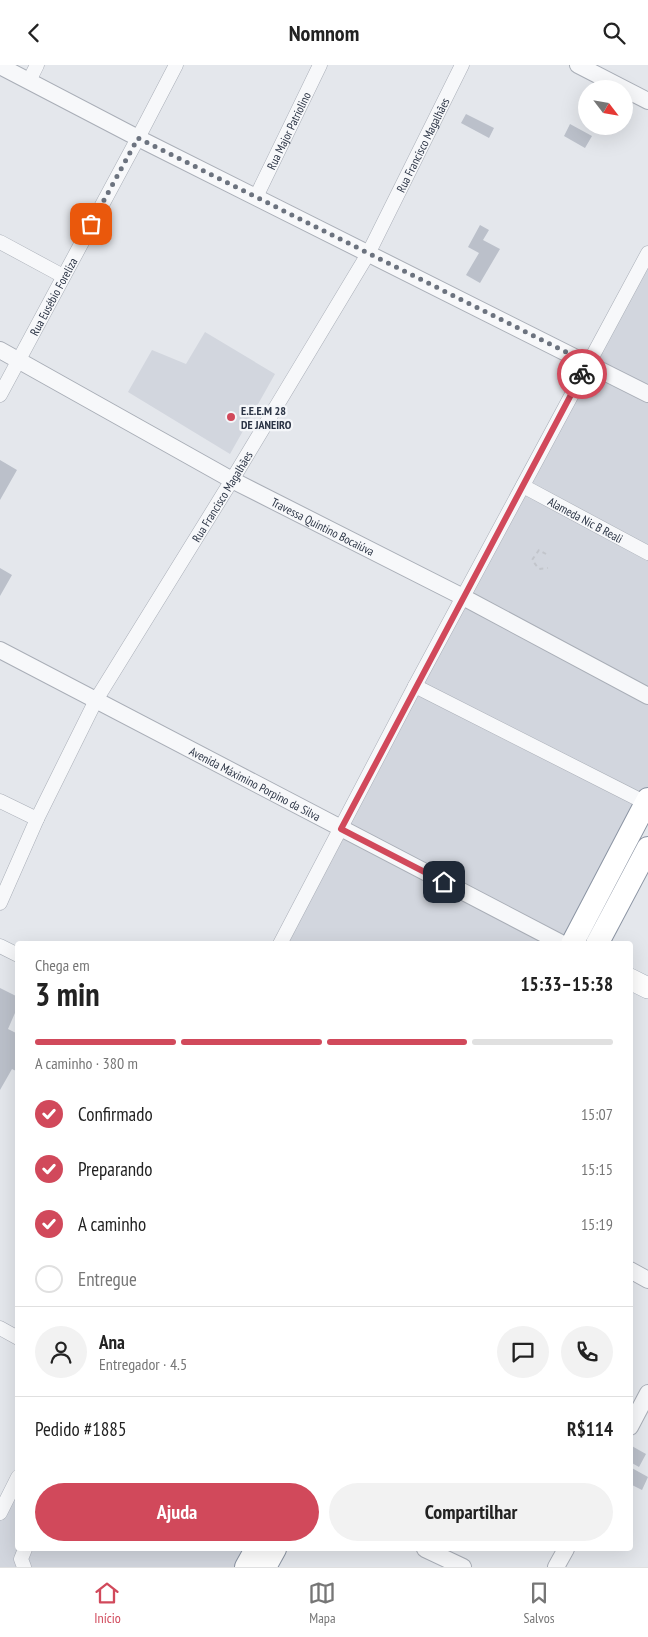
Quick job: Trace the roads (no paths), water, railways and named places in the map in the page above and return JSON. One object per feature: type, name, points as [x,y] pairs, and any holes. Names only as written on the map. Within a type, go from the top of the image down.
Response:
[{"type":"highway","points":[[574,941],[647,801]]},
{"type":"highway","points":[[599,941],[648,848]]},
{"type":"highway","points":[[246,1567],[255,1551]]},
{"type":"highway","points":[[265,1567],[274,1551]]},
{"type":"main road","points":[[633,981],[648,989]]},
{"type":"street","points":[[29,81],[37,65]]},
{"type":"street","name":"Rua Eusébio Foreliza","points":[[0,395],[176,65]]},
{"type":"street","name":"Rua Major Patriolino","points":[[256,197],[320,65]]},
{"type":"street","name":"Rua Francisco Magalhães","points":[[0,903],[37,819],[96,700],[232,480],[368,253],[462,65]]},
{"type":"street","points":[[578,65],[648,101]]},
{"type":"street","points":[[0,66],[138,138],[648,394]]},
{"type":"street","points":[[0,241],[63,276]]},
{"type":"street","points":[[282,941],[415,686],[648,253]]},
{"type":"street","name":"Travessa Quintino Bocaiúva","points":[[0,350],[232,480],[463,597],[648,696]]},
{"type":"street","name":"Alameda Nic B Reali","points":[[523,486],[648,553]]},
{"type":"street","name":"Avenida Máximino Porpino da Silva","points":[[0,649],[558,941]]},
{"type":"street","points":[[415,686],[647,801]]},
{"type":"street","points":[[0,801],[37,819]]},
{"type":"street","points":[[0,946],[15,954]]},
{"type":"street","points":[[633,1272],[648,1280]]},
{"type":"street","points":[[0,1328],[15,1336]]},
{"type":"street","points":[[633,1421],[648,1393]]},
{"type":"street","points":[[0,1513],[15,1483]]},
{"type":"street","points":[[24,1551],[22,1559],[24,1567]]},
{"type":"street","points":[[429,1551],[464,1567]]},
{"type":"street","points":[[556,1567],[565,1551]]},
{"type":"place","name":"E.E.E.M 28 DE JANEIRO","points":[[231,417]]}]
